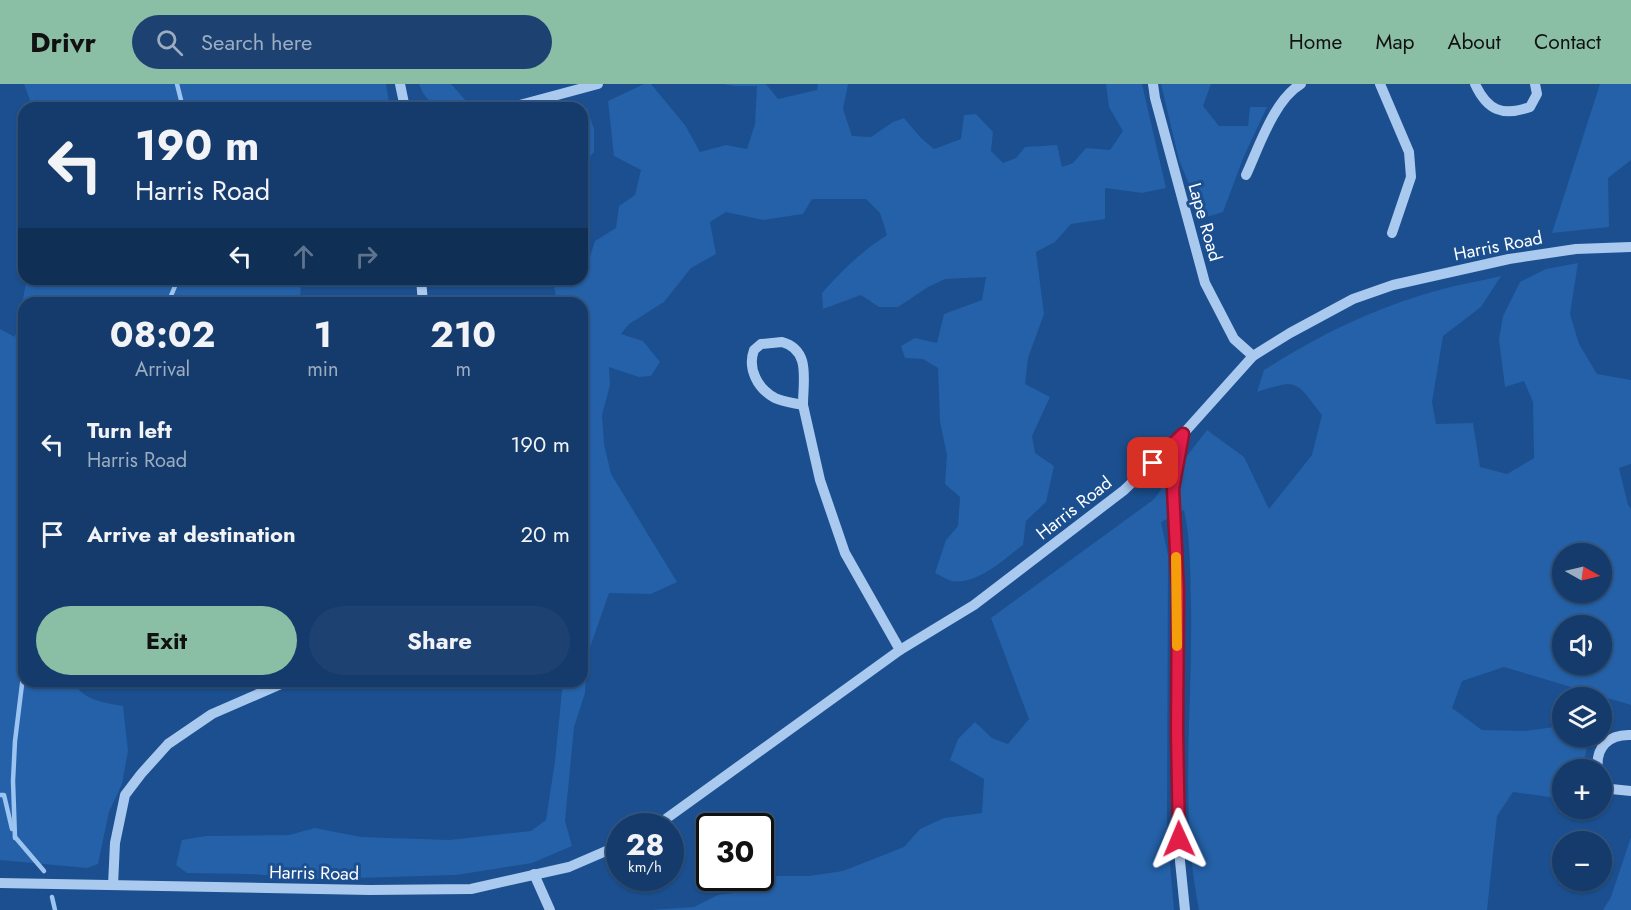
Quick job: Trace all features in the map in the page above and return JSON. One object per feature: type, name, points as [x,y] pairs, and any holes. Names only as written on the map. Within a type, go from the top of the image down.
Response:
[{"type":"street","points":[[400,84],[404,102]]},
{"type":"street","points":[[531,102],[598,84]]},
{"type":"street","name":"Lape Road","points":[[1153,84],[1205,283],[1234,339],[1253,356]]},
{"type":"street","points":[[1246,175],[1281,102],[1301,84]]},
{"type":"street","points":[[1380,84],[1409,152],[1410,177],[1392,233]]},
{"type":"street","points":[[1475,84],[1482,99],[1488,104],[1499,111],[1514,112],[1530,107],[1537,94],[1535,84]]},
{"type":"street","name":"Harris Road","points":[[674,813],[900,650],[974,605],[1124,491],[1183,434],[1253,356],[1290,333],[1353,299],[1393,285],[1509,259],[1576,249],[1631,247]]},
{"type":"street","points":[[802,405],[777,399],[765,392],[756,380],[752,355],[761,344],[782,342],[794,345],[801,354],[802,405],[820,480],[845,553],[900,650]]},
{"type":"street","points":[[1183,434],[1173,489],[1178,591],[1177,731],[1180,861],[1185,910]]},
{"type":"street","points":[[113,885],[115,843],[125,795],[141,774],[168,744],[212,714],[274,687]]},
{"type":"street","points":[[1598,759],[1603,744],[1610,738],[1631,735]]},
{"type":"street","points":[[1612,789],[1631,791]]},
{"type":"street","name":"Harris Road","points":[[0,883],[370,890],[471,889],[569,867],[606,851]]},
{"type":"street","points":[[534,874],[550,910]]},
{"type":"shaded area","points":[[24,84],[386,84],[389,102],[31,102]]},
{"type":"shaded area","points":[[419,84],[451,84],[467,102],[430,102]]},
{"type":"shaded area","points":[[644,84],[651,84],[685,125],[700,152],[726,145],[747,149],[755,124],[757,86],[723,84],[766,84],[778,99],[817,90],[818,84],[848,84],[843,109],[852,136],[871,137],[893,122],[904,118],[934,149],[961,139],[964,115],[976,114],[993,132],[991,151],[1003,163],[1016,158],[1025,147],[1057,145],[1062,167],[1073,163],[1086,148],[1110,150],[1123,131],[1109,107],[1106,84],[1142,84],[1166,188],[1142,193],[1105,188],[1105,219],[1071,224],[1055,242],[1036,252],[1044,314],[1028,358],[1025,384],[1050,397],[1032,436],[1035,453],[1054,466],[1046,502],[1026,521],[1023,545],[990,570],[971,579],[952,581],[935,573],[946,540],[958,526],[960,497],[945,484],[947,455],[940,422],[938,368],[923,359],[905,358],[901,346],[915,338],[937,343],[944,314],[982,300],[986,277],[945,279],[928,287],[898,307],[879,307],[861,295],[823,309],[822,293],[853,261],[887,235],[880,213],[866,199],[812,199],[803,214],[763,220],[726,212],[710,222],[716,254],[691,268],[664,302],[629,324],[621,334],[643,341],[660,362],[651,376],[639,377],[609,367],[610,385],[602,415],[604,444],[611,474],[677,582],[651,594],[609,593],[588,653],[588,297],[556,297],[554,285],[588,285],[588,262],[595,241],[616,228],[619,206],[635,195],[641,170],[614,156],[608,101]]},
{"type":"shaded area","points":[[1161,84],[1211,84],[1203,106],[1219,126],[1248,126],[1250,107],[1267,107],[1244,156],[1223,212],[1203,218],[1179,160]]},
{"type":"shaded area","points":[[1600,84],[1631,84],[1631,160],[1608,178],[1609,227],[1552,233]]},
{"type":"shaded area","points":[[588,111],[594,129],[594,152],[588,159]]},
{"type":"shaded area","points":[[1578,263],[1570,314],[1579,344],[1597,374],[1631,380],[1631,464],[1619,468],[1631,509],[1631,705],[1612,699],[1612,687],[1571,687],[1504,667],[1462,681],[1452,708],[1482,730],[1523,731],[1552,727],[1552,747],[1587,747],[1584,759],[1552,759],[1552,797],[1513,792],[1497,816],[1487,910],[1199,910],[1193,872],[1188,796],[1191,605],[1189,546],[1184,510],[1161,522],[1168,555],[1167,830],[1174,910],[651,910],[694,907],[718,895],[774,891],[774,878],[777,876],[809,876],[843,871],[904,847],[920,829],[944,818],[982,813],[984,779],[950,760],[958,739],[975,722],[992,738],[1008,744],[1029,719],[991,618],[1153,500],[1207,430],[1244,457],[1269,509],[1312,455],[1322,415],[1296,385],[1282,385],[1257,392],[1264,370],[1322,336],[1404,301],[1501,276],[1481,307],[1443,336],[1432,402],[1436,424],[1473,423],[1480,467],[1507,474],[1534,458],[1533,402],[1524,381],[1505,387],[1499,339],[1503,316],[1520,282],[1546,269]]},
{"type":"shaded area","points":[[26,285],[301,285],[300,297],[23,297]]},
{"type":"shaded area","points":[[18,322],[18,687],[77,687],[88,696],[102,702],[123,706],[128,751],[122,784],[109,812],[98,864],[87,868],[0,860],[0,329],[15,337]]},
{"type":"shaded area","points":[[562,687],[585,687],[574,727],[565,821],[572,846],[532,863],[456,875],[322,879],[187,873],[176,865],[182,840],[206,836],[289,835],[315,828],[361,837],[449,840],[531,831],[546,820]]},
{"type":"shaded area","points":[[1631,837],[1631,910],[1603,910],[1611,897]]},
{"type":"waterway","points":[[177,84],[182,102]]},
{"type":"waterway","points":[[170,297],[176,285]]},
{"type":"waterway","points":[[15,838],[13,781],[22,687]]},
{"type":"waterway","points":[[0,795],[4,795],[12,829]]},
{"type":"waterway","points":[[15,837],[44,871]]},
{"type":"waterway","points":[[52,897],[55,910]]},
{"type":"slow traffic","points":[[1176,557],[1177,646]]},
{"type":"route","points":[[1153,463],[1183,434],[1173,489],[1178,591],[1179,839]]}]
